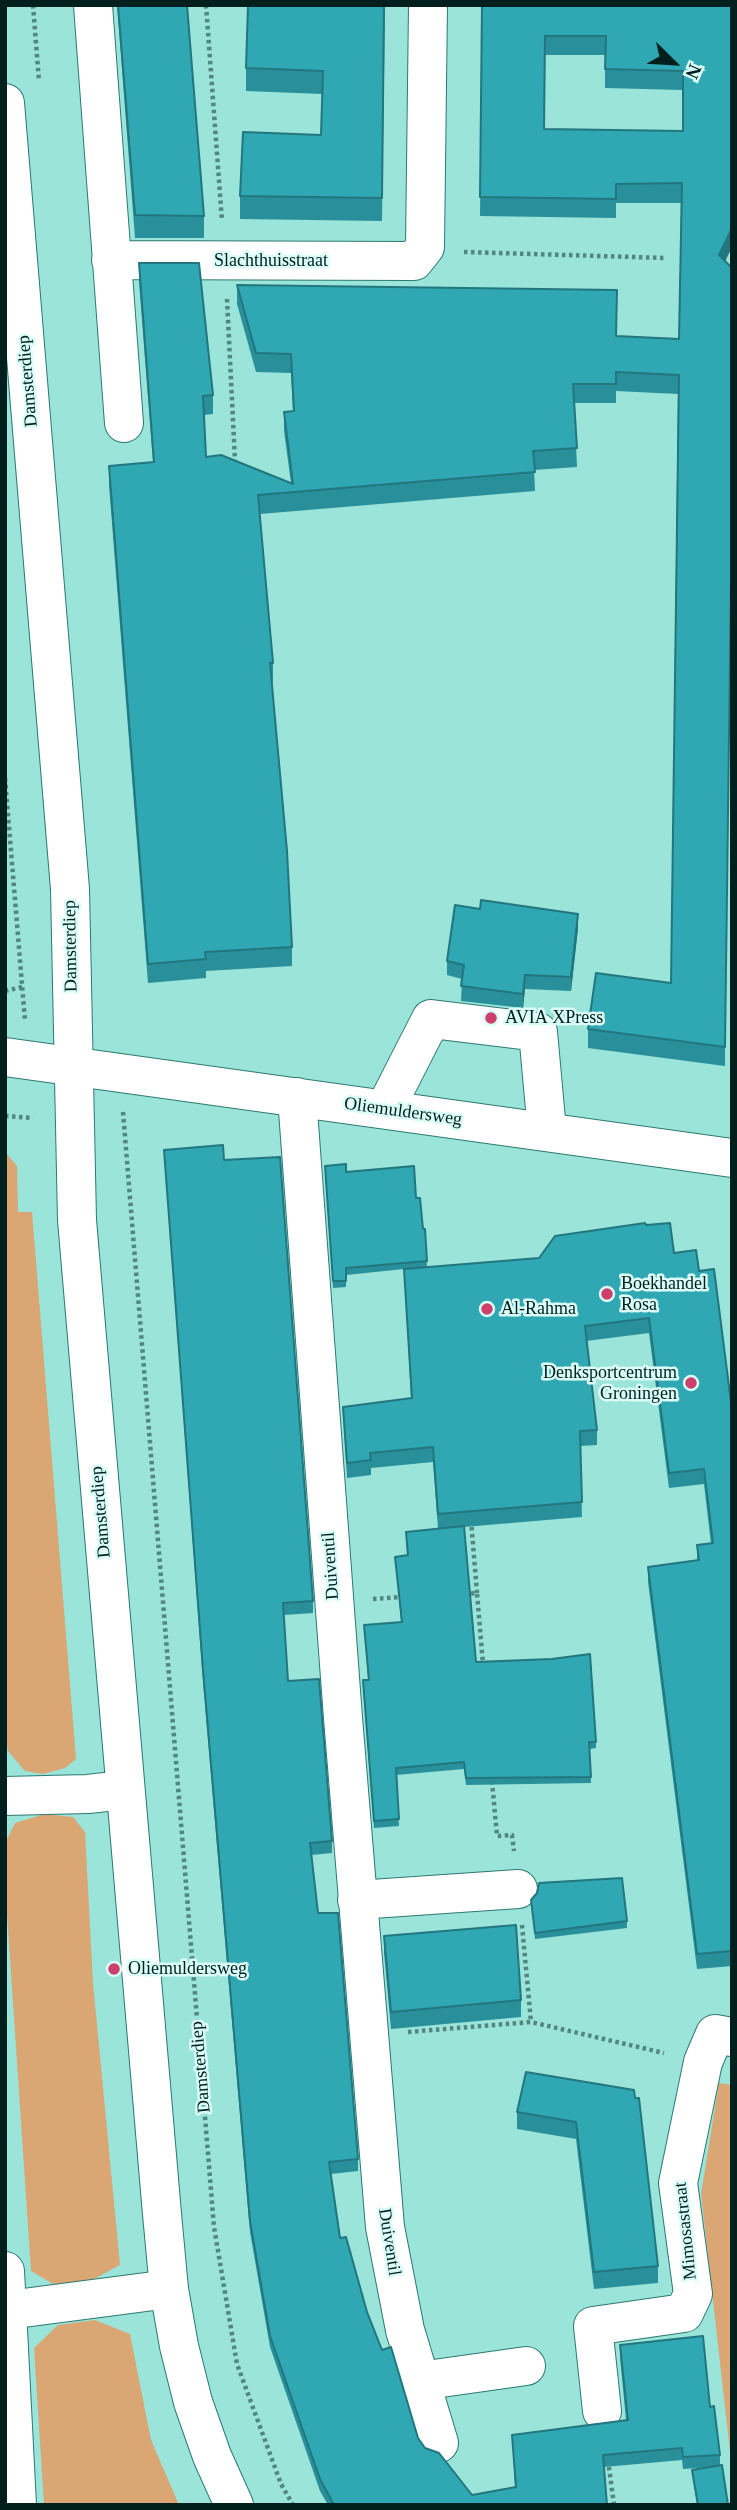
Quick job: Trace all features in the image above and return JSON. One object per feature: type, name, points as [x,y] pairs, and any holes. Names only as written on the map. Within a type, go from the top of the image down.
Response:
[{"type":"street","points":[[93,5],[124,423]]},
{"type":"street","points":[[425,247],[428,5]]},
{"type":"street","name":"Damsterdiep","points":[[5,103],[16,361],[70,889],[77,1220],[169,2290],[193,2402],[212,2456],[234,2505]]},
{"type":"street","name":"Slachthuisstraat","points":[[111,260],[414,261],[425,247]]},
{"type":"street","points":[[386,1109],[431,1019],[538,1032],[547,1131]]},
{"type":"street","name":"Oliemuldersweg","points":[[5,1057],[732,1158]]},
{"type":"street","name":"Duiventil","points":[[297,1097],[357,1900],[385,2227],[405,2330],[439,2443]]},
{"type":"street","points":[[5,1796],[88,1794],[124,1790]]},
{"type":"street","points":[[357,1900],[518,1889]]},
{"type":"street","name":"Mimosastraat","points":[[601,2411],[593,2326],[684,2313],[693,2294],[678,2183],[703,2062],[715,2034],[732,2037]]},
{"type":"street","points":[[5,2271],[17,2505]]},
{"type":"street","points":[[8,2310],[169,2290]]},
{"type":"street","points":[[420,2381],[526,2366]]},
{"type":"path","points":[[425,247],[445,252],[667,258]]},
{"type":"path","points":[[5,778],[22,987],[5,990]]},
{"type":"path","name":"Damsterdiep","points":[[120,1073],[214,2227],[237,2364],[281,2484],[293,2505]]},
{"type":"path","points":[[5,1116],[33,1118]]},
{"type":"path","points":[[471,1517],[484,1674]]},
{"type":"path","points":[[451,1594],[477,1593]]},
{"type":"path","points":[[334,1602],[412,1597]]},
{"type":"path","points":[[491,1768],[496,1836],[512,1835],[531,2022]]},
{"type":"path","points":[[368,2035],[531,2022],[703,2062]]},
{"type":"path","points":[[601,2411],[614,2505]]},
{"type":"shaded area","points":[[5,1152],[17,1166],[18,1212],[32,1212],[76,1759],[65,1768],[43,1774],[25,1771],[8,1751],[5,1729]]},
{"type":"shaded area","points":[[45,1814],[73,1817],[85,1832],[93,1983],[120,2265],[94,2279],[53,2284],[31,2271],[5,1884],[5,1843],[15,1823]]},
{"type":"shaded area","points":[[719,2083],[732,2085],[732,2469],[701,2194]]},
{"type":"shaded area","points":[[95,2320],[130,2334],[151,2440],[179,2505],[44,2505],[34,2348],[58,2325]]},
{"type":"building","points":[[118,5],[187,5],[204,216],[135,215]]},
{"type":"building","points":[[248,5],[384,5],[382,198],[240,196],[243,132],[321,135],[323,71],[246,68]]},
{"type":"building","points":[[482,5],[732,5],[732,228],[719,255],[732,268],[732,503],[725,1047],[588,1029],[596,973],[671,983],[679,375],[616,372],[616,384],[573,384],[577,448],[533,451],[535,472],[258,495],[273,663],[270,663],[287,851],[292,947],[205,952],[206,959],[148,964],[109,466],[154,462],[139,263],[199,263],[213,395],[203,396],[206,457],[221,455],[293,484],[284,412],[294,411],[291,354],[256,353],[237,285],[617,290],[616,336],[679,339],[682,183],[616,184],[616,199],[480,197]],"holes":[[[545,36],[606,36],[605,69],[683,71],[683,131],[544,129]]]},
{"type":"building","points":[[481,900],[578,914],[571,977],[525,975],[523,994],[461,986],[464,965],[447,961],[455,905],[480,909]]},
{"type":"building","points":[[223,1145],[224,1160],[280,1157],[313,1601],[283,1603],[288,1681],[319,1679],[332,1841],[310,1843],[318,1913],[338,1913],[358,2159],[329,2162],[340,2238],[346,2237],[367,2312],[382,2350],[391,2347],[418,2438],[425,2448],[439,2453],[472,2495],[516,2487],[512,2435],[628,2420],[620,2345],[703,2336],[710,2407],[714,2406],[720,2455],[683,2457],[682,2448],[603,2455],[607,2505],[334,2505],[320,2479],[270,2336],[250,2221],[203,1670],[164,1150]]},
{"type":"building","points":[[346,1164],[346,1172],[414,1166],[416,1198],[420,1198],[425,1229],[427,1261],[346,1268],[346,1281],[333,1281],[325,1166]]},
{"type":"building","points":[[645,1223],[670,1223],[674,1253],[696,1250],[699,1271],[714,1269],[732,1410],[732,1951],[697,1954],[648,1567],[699,1560],[697,1545],[713,1543],[704,1469],[669,1473],[649,1318],[585,1326],[597,1430],[580,1431],[582,1502],[438,1514],[433,1447],[370,1453],[371,1460],[347,1463],[343,1407],[412,1398],[404,1269],[539,1258],[555,1236]]},
{"type":"building","points":[[464,1526],[476,1662],[552,1659],[590,1654],[596,1742],[589,1742],[591,1777],[466,1778],[464,1762],[396,1768],[399,1819],[374,1821],[363,1680],[369,1680],[364,1625],[402,1622],[395,1557],[408,1555],[406,1532]]},
{"type":"building","points":[[622,1878],[627,1921],[535,1933],[531,1900],[537,1893],[539,1883]]},
{"type":"building","points":[[516,1925],[521,2000],[391,2012],[384,1936]]},
{"type":"building","points":[[526,2072],[634,2090],[635,2098],[639,2098],[658,2266],[594,2272],[576,2122],[517,2112]]},
{"type":"building","points":[[722,2465],[728,2505],[698,2505],[692,2470]]},
{"type":"place","name":"AVIA XPress","points":[[491,1018]]},
{"type":"place","name":"Boekhandel Rosa","points":[[607,1294]]},
{"type":"place","name":"Al-Rahma","points":[[487,1309]]},
{"type":"place","name":"Denksportcentrum Groningen","points":[[691,1383]]},
{"type":"place","name":"Oliemuldersweg","points":[[114,1969]]}]
